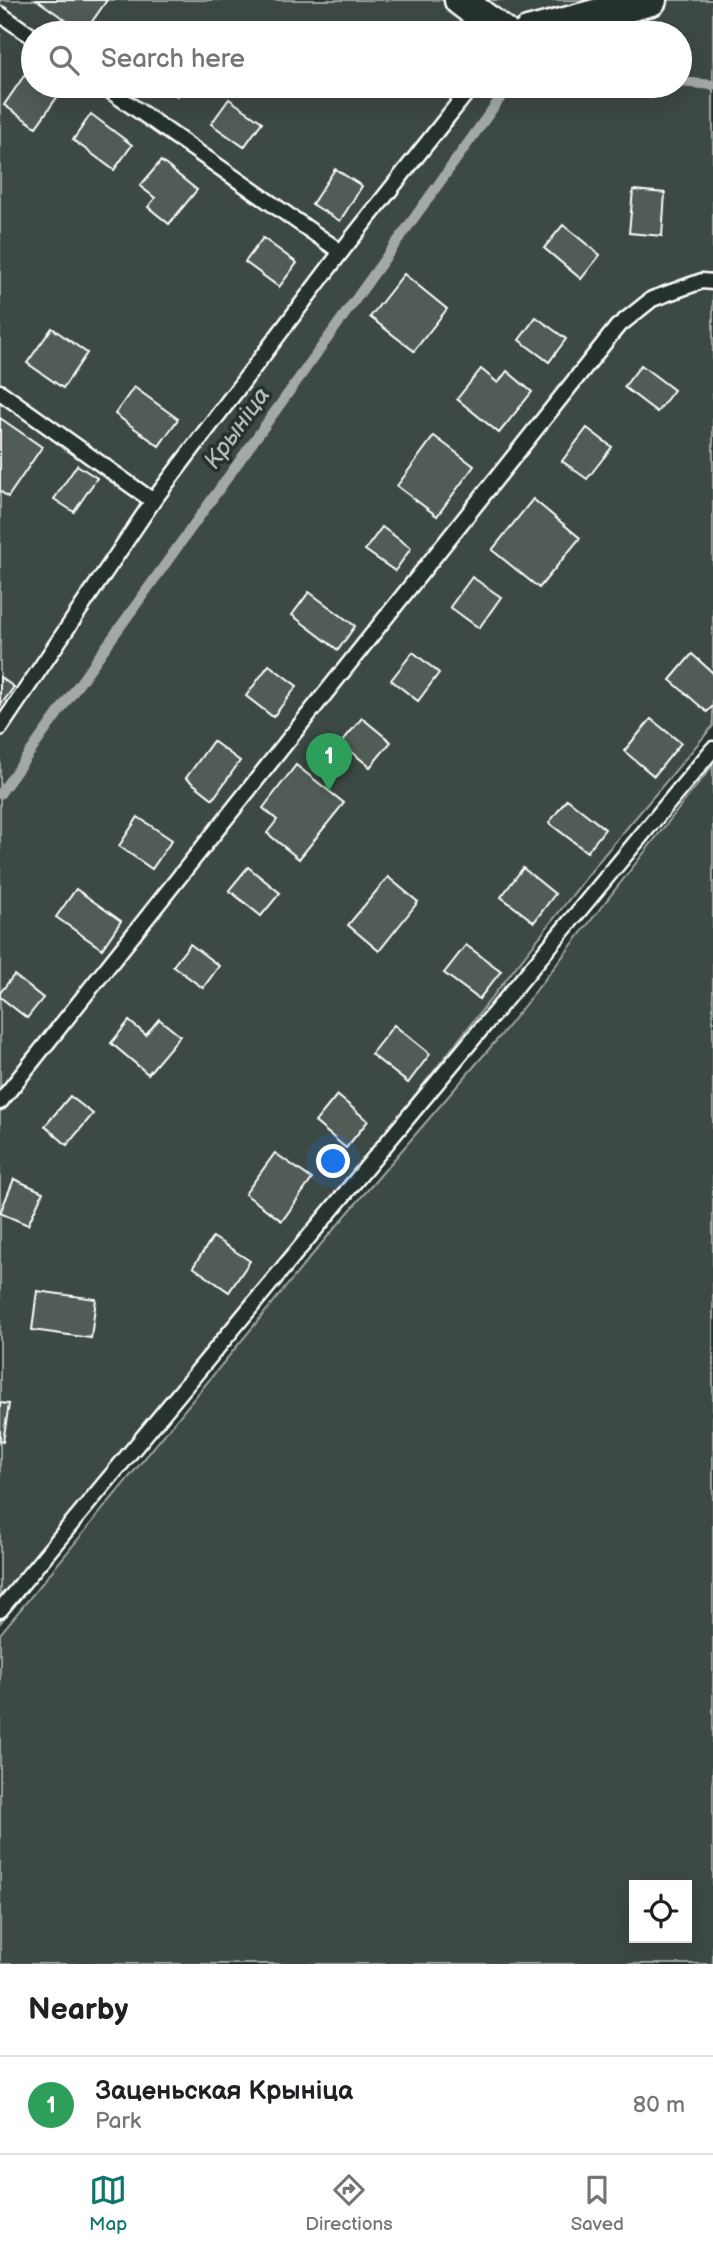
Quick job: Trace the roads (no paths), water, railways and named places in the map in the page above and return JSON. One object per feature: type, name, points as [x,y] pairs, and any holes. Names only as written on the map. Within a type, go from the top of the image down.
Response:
[{"type":"street","points":[[460,0],[487,21]]},
{"type":"street","points":[[573,21],[651,0]]},
{"type":"lane","points":[[0,14],[21,29]]},
{"type":"lane","points":[[120,98],[341,252]]},
{"type":"lane","points":[[0,728],[153,501],[341,252],[463,98]]},
{"type":"lane","points":[[0,1102],[617,327],[652,299],[702,281],[713,282]]},
{"type":"lane","points":[[0,391],[153,501]]},
{"type":"lane","points":[[0,1610],[713,749]]},
{"type":"waterway","name":"Крыніца","points":[[692,83],[713,85]]},
{"type":"waterway","name":"Крыніца","points":[[0,794],[500,98]]},
{"type":"place","name":"Заценьская Крыніца","points":[[329,791]]}]
